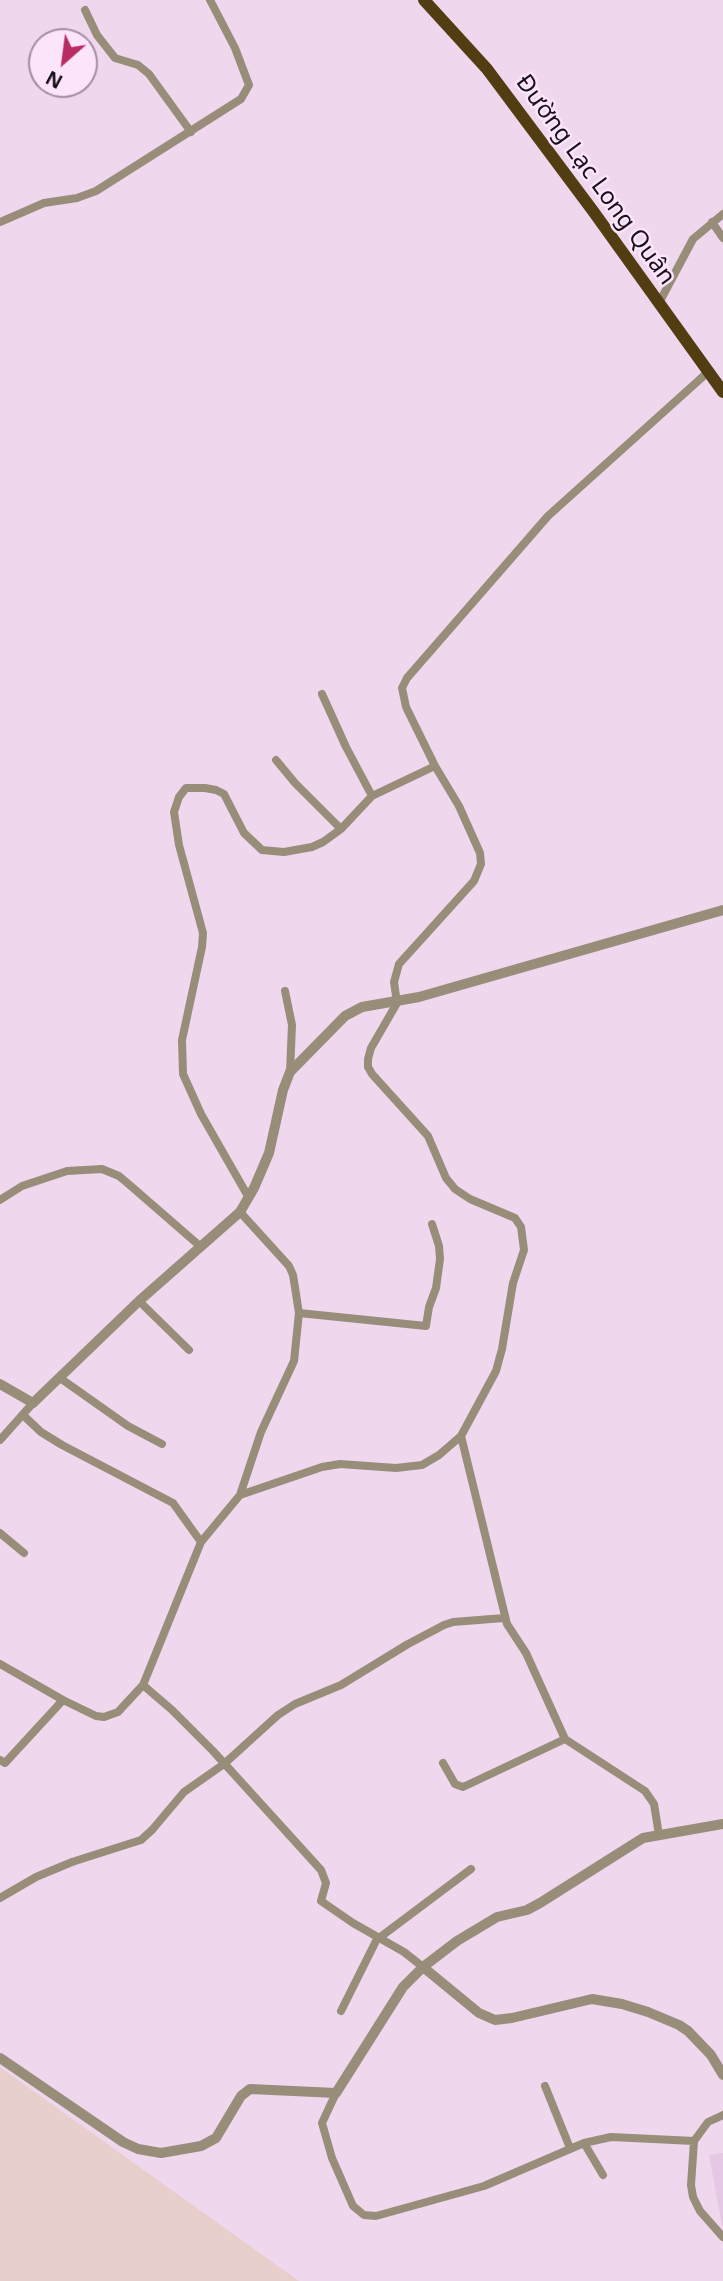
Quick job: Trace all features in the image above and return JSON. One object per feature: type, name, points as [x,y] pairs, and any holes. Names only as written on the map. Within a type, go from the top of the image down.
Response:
[{"type":"highway","name":"Đường Lạc Long Quân","points":[[424,0],[487,69],[723,391]]},
{"type":"street","points":[[1,221],[44,204],[77,198],[96,191],[241,99],[249,85],[235,48],[210,0]]},
{"type":"street","points":[[85,10],[97,35],[115,58],[138,65],[149,74],[191,132]]},
{"type":"street","points":[[659,303],[691,242],[723,214]]},
{"type":"street","points":[[712,222],[723,238]]},
{"type":"street","points":[[240,1495],[322,1467],[340,1464],[396,1468],[422,1465],[439,1455],[461,1436],[496,1371],[513,1283],[524,1250],[524,1238],[515,1218],[470,1199],[455,1189],[446,1178],[428,1136],[370,1071],[369,1053],[397,1003],[394,982],[399,964],[474,881],[481,864],[480,853],[459,806],[435,766],[406,707],[402,688],[407,678],[548,516],[708,372]]},
{"type":"street","points":[[322,694],[372,796]]},
{"type":"street","points":[[276,760],[341,829]]},
{"type":"street","points":[[249,1198],[201,1114],[183,1074],[182,1040],[203,933],[179,845],[174,812],[179,797],[187,789],[205,788],[224,794],[244,833],[262,850],[276,852],[313,847],[341,829],[372,796],[435,766]]},
{"type":"street","points":[[290,1072],[353,1012],[362,1007],[397,1003],[723,910]]},
{"type":"street","points":[[0,1440],[33,1403],[139,1301],[240,1212],[249,1198],[269,1153],[283,1090],[290,1072],[292,1025],[285,991]]},
{"type":"street","points":[[0,1200],[22,1186],[67,1171],[102,1170],[125,1182],[201,1247]]},
{"type":"street","points":[[0,1664],[88,1713],[104,1717],[118,1712],[143,1685],[201,1542],[240,1495],[261,1432],[293,1361],[299,1312],[296,1283],[289,1266],[240,1212]]},
{"type":"street","points":[[299,1312],[426,1326],[440,1259],[439,1245],[432,1224]]},
{"type":"street","points":[[139,1301],[189,1350]]},
{"type":"street","points":[[60,1378],[128,1426],[162,1444]]},
{"type":"street","points":[[0,1384],[33,1403]]},
{"type":"street","points":[[24,1416],[41,1432],[62,1445],[173,1503],[201,1542]]},
{"type":"street","points":[[461,1436],[504,1618],[526,1653],[565,1739],[645,1791],[654,1804],[659,1835]]},
{"type":"street","points":[[0,1535],[24,1552]]},
{"type":"street","points":[[0,1898],[36,1877],[72,1862],[141,1840],[180,1796],[224,1764],[295,1704],[341,1685],[408,1643],[453,1622],[504,1618]]},
{"type":"street","points":[[143,1685],[172,1710],[224,1764],[321,1870],[326,1884],[321,1901],[404,1952],[478,2013],[495,2020],[592,1999],[615,2002],[648,2012],[688,2031],[711,2055],[723,2075]]},
{"type":"street","points":[[0,1760],[5,1763],[63,1700]]},
{"type":"street","points":[[443,1763],[456,1784],[464,1787],[565,1739]]},
{"type":"street","points":[[694,2141],[611,2137],[584,2143],[484,2186],[376,2216],[364,2215],[353,2206],[332,2158],[322,2123],[336,2093],[403,1987],[422,1967],[457,1941],[497,1917],[527,1910],[643,1838],[723,1824]]},
{"type":"street","points":[[341,2011],[378,1937],[471,1870]]},
{"type":"street","points":[[0,2058],[123,2142],[138,2149],[161,2153],[201,2146],[216,2138],[241,2096],[250,2089],[336,2093]]},
{"type":"street","points":[[545,2086],[570,2148]]},
{"type":"street","points":[[723,2115],[708,2122],[694,2141],[691,2185],[700,2211],[723,2237]]},
{"type":"street","points":[[584,2143],[603,2175]]},
{"type":"shaded area","points":[[0,2067],[299,2281],[0,2281]]},
{"type":"shaded area","points":[[723,2153],[723,2231],[709,2155]]}]
